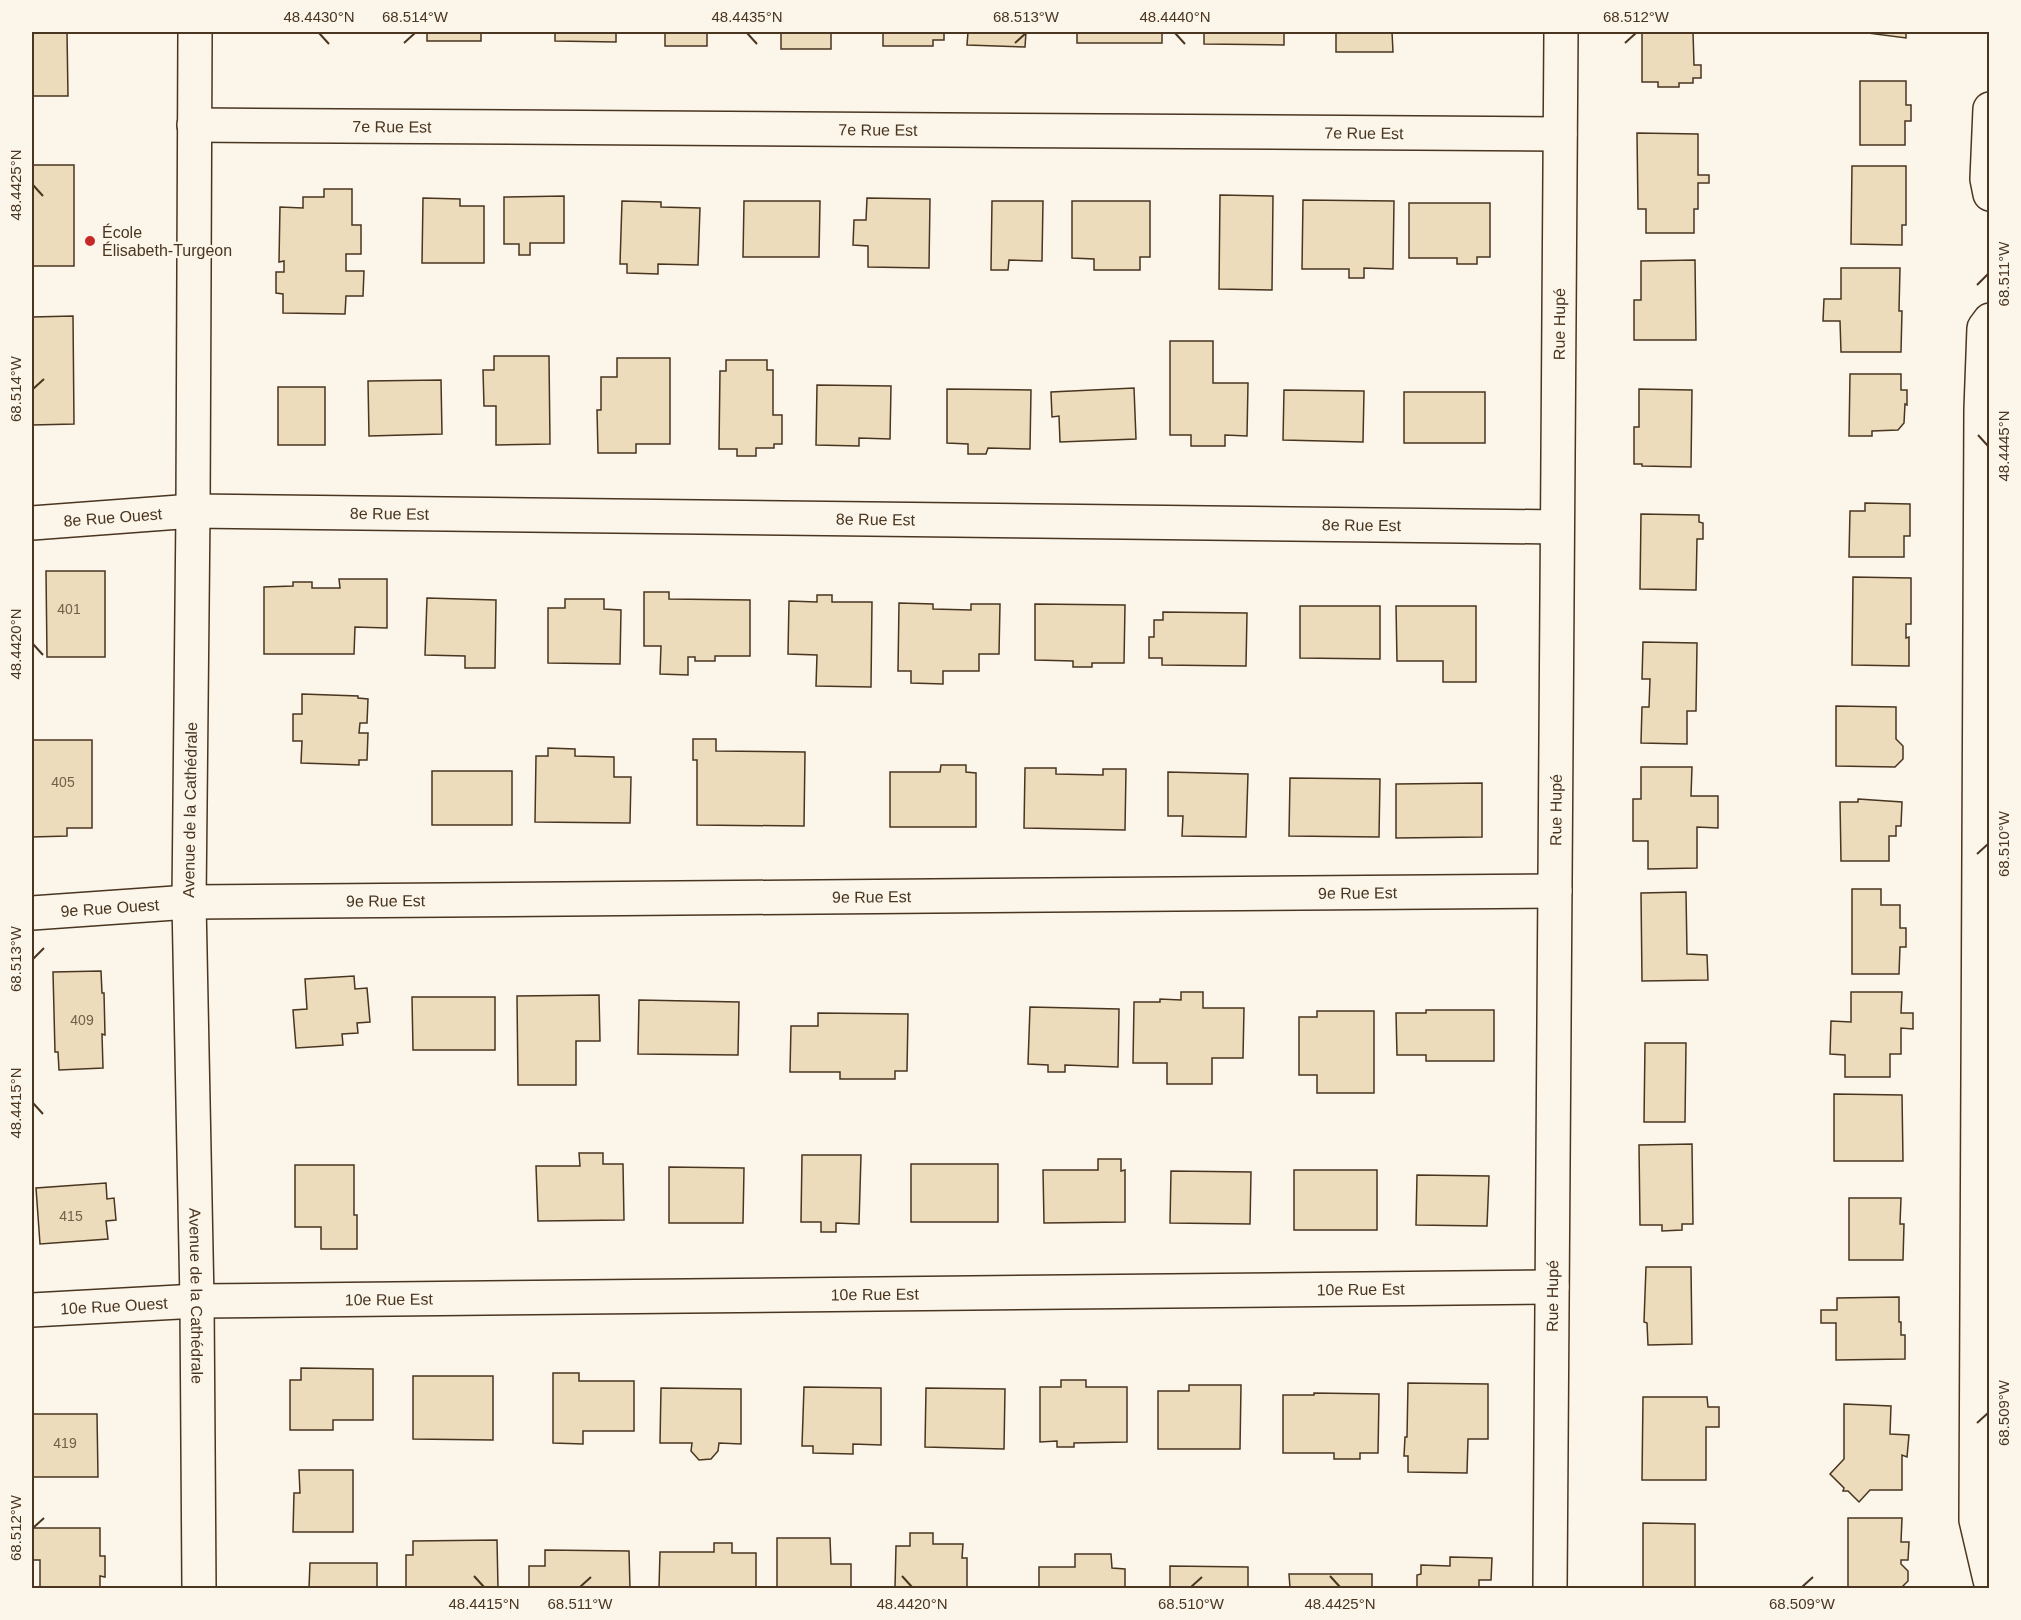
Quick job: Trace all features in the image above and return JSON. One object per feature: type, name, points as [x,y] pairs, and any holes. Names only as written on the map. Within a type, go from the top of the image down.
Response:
[{"type":"street","name":"Avenue de la Cathédrale","points":[[195,32],[189,902],[197,1301],[199,1588]]},
{"type":"street","name":"Rue Hupé","points":[[1550,1588],[1561,32]]},
{"type":"street","points":[[1989,109],[1987,179],[1989,194]]},
{"type":"street","name":"7e Rue Est","points":[[194,125],[1560,134]]},
{"type":"street","points":[[1989,320],[1984,328],[1981,409],[1983,1215],[1976,1520],[1989,1580]]},
{"type":"street","name":"8e Rue Ouest","points":[[32,523],[193,511]]},
{"type":"street","name":"8e Rue Est","points":[[193,511],[1557,527]]},
{"type":"street","name":"9e Rue Est","points":[[189,902],[1555,891]]},
{"type":"street","name":"9e Rue Ouest","points":[[32,914],[189,902]]},
{"type":"street","name":"10e Rue Est","points":[[197,1301],[1552,1287]]},
{"type":"street","name":"10e Rue Ouest","points":[[32,1310],[197,1301]]},
{"type":"building","points":[[32,32],[67,32],[68,96],[32,96]]},
{"type":"building","points":[[427,32],[481,32],[481,41],[427,41]]},
{"type":"building","points":[[555,32],[616,32],[616,42],[555,41]]},
{"type":"building","points":[[665,32],[707,32],[707,46],[665,46]]},
{"type":"building","points":[[781,32],[831,32],[831,49],[781,49]]},
{"type":"building","points":[[857,32],[944,32],[944,40],[933,40],[933,46],[883,46],[883,33]]},
{"type":"building","points":[[968,32],[1026,32],[1025,47],[967,45]]},
{"type":"building","points":[[1077,32],[1162,32],[1162,43],[1077,43]]},
{"type":"building","points":[[1204,32],[1284,32],[1284,45],[1204,44]]},
{"type":"building","points":[[1336,32],[1392,32],[1393,52],[1336,52]]},
{"type":"building","points":[[1642,32],[1693,32],[1694,65],[1701,65],[1701,78],[1693,78],[1693,83],[1679,83],[1679,87],[1658,87],[1658,82],[1642,82]]},
{"type":"building","points":[[1860,32],[1906,32],[1906,38]]},
{"type":"building","points":[[1860,81],[1906,81],[1906,105],[1911,105],[1911,121],[1905,121],[1905,145],[1860,145]]},
{"type":"building","points":[[1637,133],[1698,134],[1698,175],[1709,175],[1709,183],[1698,183],[1698,209],[1694,209],[1694,233],[1646,233],[1646,209],[1638,209]]},
{"type":"building","points":[[32,165],[74,165],[74,266],[32,266]]},
{"type":"building","points":[[1852,166],[1906,166],[1906,225],[1902,225],[1902,245],[1851,244]]},
{"type":"building","points":[[324,189],[352,189],[352,225],[361,225],[361,254],[346,254],[346,271],[364,271],[363,296],[346,296],[345,314],[283,313],[283,294],[276,293],[276,272],[284,272],[284,261],[279,262],[280,207],[303,208],[303,197],[324,197]]},
{"type":"building","points":[[1220,195],[1273,196],[1272,290],[1219,289]]},
{"type":"building","points":[[564,196],[564,243],[530,243],[530,255],[519,255],[519,244],[504,244],[504,197]]},
{"type":"building","points":[[423,198],[460,199],[460,206],[484,206],[484,263],[422,263]]},
{"type":"building","points":[[867,198],[930,199],[929,268],[868,267],[868,246],[853,245],[854,220],[866,220]]},
{"type":"building","points":[[1303,200],[1394,201],[1393,269],[1364,268],[1364,278],[1349,278],[1349,269],[1302,269]]},
{"type":"building","points":[[622,201],[661,202],[661,207],[700,208],[698,265],[658,264],[658,274],[627,273],[627,264],[620,264]]},
{"type":"building","points":[[744,201],[820,201],[819,257],[743,257]]},
{"type":"building","points":[[992,201],[1043,201],[1042,261],[1009,260],[1008,270],[991,270]]},
{"type":"building","points":[[1072,201],[1150,201],[1150,257],[1140,257],[1140,270],[1094,270],[1094,259],[1072,258]]},
{"type":"building","points":[[1409,203],[1490,203],[1490,257],[1477,257],[1477,264],[1457,264],[1457,258],[1409,258]]},
{"type":"building","points":[[1695,260],[1696,340],[1634,340],[1634,300],[1641,300],[1641,261]]},
{"type":"building","points":[[1841,268],[1900,268],[1901,352],[1841,352],[1840,321],[1823,321],[1824,299],[1841,299]]},
{"type":"building","points":[[73,316],[74,424],[32,425],[32,317]]},
{"type":"building","points":[[1170,341],[1213,341],[1213,383],[1248,383],[1247,436],[1225,435],[1225,446],[1191,446],[1191,435],[1170,435]]},
{"type":"building","points":[[494,356],[549,356],[550,444],[496,445],[496,406],[484,406],[483,370],[494,370]]},
{"type":"building","points":[[617,358],[670,358],[670,444],[636,444],[636,453],[598,453],[597,410],[601,410],[601,377],[617,377]]},
{"type":"building","points":[[726,360],[767,360],[767,370],[773,370],[773,415],[782,415],[782,444],[774,444],[774,448],[756,448],[756,456],[737,456],[737,449],[719,449],[720,371],[726,371]]},
{"type":"building","points":[[1850,374],[1901,374],[1901,390],[1907,390],[1907,405],[1905,404],[1904,423],[1898,430],[1872,431],[1872,436],[1849,436]]},
{"type":"building","points":[[441,380],[442,434],[369,436],[368,381]]},
{"type":"building","points":[[817,385],[891,386],[890,439],[859,438],[859,446],[816,445]]},
{"type":"building","points":[[278,387],[325,387],[325,445],[278,445]]},
{"type":"building","points":[[1134,388],[1136,439],[1060,442],[1059,416],[1052,417],[1051,392]]},
{"type":"building","points":[[947,389],[1031,390],[1030,449],[988,448],[986,454],[968,454],[968,444],[947,443]]},
{"type":"building","points":[[1639,389],[1692,390],[1691,467],[1634,464],[1634,427],[1639,427]]},
{"type":"building","points":[[1284,390],[1364,391],[1363,442],[1283,440]]},
{"type":"building","points":[[1404,392],[1485,392],[1485,443],[1404,443]]},
{"type":"building","points":[[1865,503],[1910,504],[1910,536],[1904,536],[1904,557],[1849,557],[1850,511],[1865,511]]},
{"type":"building","points":[[1641,514],[1699,515],[1699,522],[1703,523],[1703,539],[1697,539],[1696,590],[1640,589]]},
{"type":"building","points":[[46,571],[105,571],[105,657],[47,657]]},
{"type":"building","points":[[1853,577],[1911,578],[1911,624],[1906,624],[1906,638],[1909,637],[1909,666],[1852,665]]},
{"type":"building","points":[[339,579],[387,579],[387,628],[355,627],[354,654],[264,654],[264,587],[293,586],[293,582],[312,582],[312,588],[340,588]]},
{"type":"building","points":[[644,592],[669,592],[669,599],[750,600],[750,656],[715,656],[715,661],[695,661],[695,657],[688,657],[688,675],[660,674],[661,646],[644,646]]},
{"type":"building","points":[[817,595],[832,595],[832,602],[872,602],[871,687],[816,686],[817,655],[788,654],[789,601],[817,602]]},
{"type":"building","points":[[427,598],[496,600],[495,668],[465,668],[465,656],[425,655]]},
{"type":"building","points":[[565,599],[604,599],[604,609],[621,610],[620,664],[548,663],[548,608],[565,608]]},
{"type":"building","points":[[899,603],[933,604],[933,609],[971,610],[971,604],[1000,604],[999,654],[979,654],[979,671],[943,671],[943,684],[911,683],[911,671],[898,671]]},
{"type":"building","points":[[1035,604],[1125,605],[1124,663],[1092,663],[1092,667],[1073,667],[1073,661],[1035,660]]},
{"type":"building","points":[[1300,606],[1380,606],[1380,659],[1300,658]]},
{"type":"building","points":[[1396,606],[1476,606],[1476,682],[1443,682],[1443,661],[1397,661]]},
{"type":"building","points":[[1163,612],[1247,613],[1246,666],[1162,665],[1162,658],[1149,658],[1149,637],[1154,637],[1154,620],[1163,620]]},
{"type":"building","points":[[1643,642],[1697,643],[1696,711],[1687,711],[1687,744],[1641,743],[1642,707],[1649,707],[1650,679],[1642,679]]},
{"type":"building","points":[[302,694],[358,696],[358,698],[368,699],[367,723],[360,723],[359,733],[368,733],[367,760],[359,760],[359,765],[301,763],[302,741],[293,741],[293,714],[302,714]]},
{"type":"building","points":[[1836,706],[1896,707],[1896,739],[1903,746],[1903,759],[1895,767],[1836,766]]},
{"type":"building","points":[[693,739],[716,739],[716,751],[805,752],[804,826],[697,825],[697,760],[693,760]]},
{"type":"building","points":[[32,740],[92,740],[92,828],[67,828],[67,836],[32,837]]},
{"type":"building","points":[[548,748],[575,749],[575,756],[614,757],[614,777],[631,777],[630,823],[535,822],[536,756],[548,756]]},
{"type":"building","points":[[941,765],[966,765],[966,772],[976,773],[976,827],[890,827],[890,772],[940,772]]},
{"type":"building","points":[[1641,767],[1692,767],[1691,796],[1718,796],[1718,828],[1697,827],[1697,868],[1648,869],[1648,841],[1633,841],[1633,799],[1641,799]]},
{"type":"building","points":[[1025,768],[1056,768],[1056,774],[1103,775],[1103,769],[1126,769],[1125,830],[1024,828]]},
{"type":"building","points":[[432,771],[512,771],[512,825],[432,825]]},
{"type":"building","points":[[1168,772],[1248,774],[1246,837],[1182,836],[1183,816],[1168,816]]},
{"type":"building","points":[[1290,778],[1380,779],[1379,837],[1289,836]]},
{"type":"building","points":[[1482,783],[1482,837],[1396,838],[1396,784]]},
{"type":"building","points":[[1858,799],[1902,802],[1901,826],[1896,826],[1896,836],[1889,836],[1889,861],[1841,861],[1840,802],[1858,802]]},
{"type":"building","points":[[1852,889],[1881,889],[1881,905],[1900,905],[1900,928],[1906,928],[1906,947],[1900,947],[1899,974],[1852,974]]},
{"type":"building","points":[[1686,892],[1687,954],[1707,955],[1708,980],[1642,981],[1641,893]]},
{"type":"building","points":[[101,971],[105,1035],[102,1034],[103,1068],[59,1070],[58,1052],[55,1052],[53,972]]},
{"type":"building","points":[[354,976],[355,989],[367,988],[370,1022],[357,1023],[358,1033],[342,1034],[343,1045],[296,1048],[293,1010],[307,1009],[305,979]]},
{"type":"building","points":[[1181,992],[1203,992],[1203,1008],[1244,1008],[1243,1058],[1212,1058],[1212,1084],[1167,1084],[1167,1063],[1133,1063],[1134,1002],[1160,1002],[1160,999],[1181,1000]]},
{"type":"building","points":[[1851,992],[1902,992],[1901,1013],[1913,1013],[1913,1029],[1901,1028],[1901,1054],[1890,1054],[1890,1077],[1845,1077],[1845,1055],[1830,1054],[1831,1021],[1851,1022]]},
{"type":"building","points":[[599,995],[600,1041],[576,1041],[576,1085],[518,1085],[517,996]]},
{"type":"building","points":[[412,997],[495,997],[495,1050],[413,1050]]},
{"type":"building","points":[[639,1000],[739,1002],[738,1055],[638,1054]]},
{"type":"building","points":[[1030,1007],[1119,1009],[1118,1067],[1065,1065],[1065,1072],[1048,1072],[1048,1065],[1028,1064]]},
{"type":"building","points":[[1426,1010],[1494,1010],[1494,1061],[1426,1061],[1426,1055],[1397,1055],[1396,1013],[1426,1013]]},
{"type":"building","points":[[1317,1011],[1374,1011],[1374,1093],[1317,1093],[1317,1075],[1299,1075],[1299,1017],[1317,1017]]},
{"type":"building","points":[[818,1013],[908,1014],[907,1071],[895,1071],[895,1079],[840,1079],[840,1072],[790,1072],[791,1026],[818,1026]]},
{"type":"building","points":[[1645,1043],[1686,1043],[1685,1122],[1644,1122]]},
{"type":"building","points":[[1834,1094],[1902,1095],[1903,1161],[1834,1161]]},
{"type":"building","points":[[1692,1144],[1693,1224],[1682,1224],[1682,1230],[1662,1231],[1662,1225],[1640,1225],[1639,1145]]},
{"type":"building","points":[[579,1153],[603,1153],[603,1164],[623,1164],[624,1220],[538,1221],[536,1166],[580,1166]]},
{"type":"building","points":[[802,1155],[861,1155],[859,1224],[836,1223],[836,1232],[821,1232],[821,1222],[801,1222]]},
{"type":"building","points":[[1098,1159],[1121,1159],[1121,1171],[1125,1170],[1125,1222],[1044,1223],[1043,1170],[1098,1170]]},
{"type":"building","points":[[911,1164],[998,1164],[998,1222],[911,1222]]},
{"type":"building","points":[[295,1165],[354,1165],[357,1249],[321,1249],[321,1227],[295,1227]]},
{"type":"building","points":[[669,1167],[744,1168],[743,1223],[669,1223]]},
{"type":"building","points":[[1294,1170],[1377,1170],[1377,1230],[1294,1230]]},
{"type":"building","points":[[1171,1171],[1251,1172],[1250,1224],[1170,1223]]},
{"type":"building","points":[[1417,1175],[1489,1176],[1487,1226],[1416,1225]]},
{"type":"building","points":[[106,1183],[107,1199],[114,1198],[116,1220],[106,1221],[108,1239],[40,1244],[36,1188]]},
{"type":"building","points":[[1849,1198],[1901,1198],[1900,1224],[1904,1224],[1903,1260],[1849,1260]]},
{"type":"building","points":[[1646,1267],[1691,1267],[1692,1344],[1648,1345],[1647,1323],[1644,1322]]},
{"type":"building","points":[[1899,1297],[1899,1322],[1901,1322],[1901,1335],[1905,1335],[1905,1359],[1836,1360],[1836,1323],[1821,1323],[1821,1310],[1837,1310],[1837,1298]]},
{"type":"building","points":[[301,1368],[373,1369],[373,1420],[333,1420],[333,1430],[290,1430],[290,1380],[301,1380]]},
{"type":"building","points":[[553,1373],[579,1373],[579,1381],[634,1381],[634,1431],[583,1431],[583,1444],[553,1443]]},
{"type":"building","points":[[413,1376],[493,1376],[493,1440],[413,1439]]},
{"type":"building","points":[[1061,1380],[1086,1380],[1086,1387],[1127,1387],[1127,1442],[1074,1443],[1074,1447],[1057,1447],[1057,1441],[1040,1442],[1040,1387],[1061,1387]]},
{"type":"building","points":[[1408,1383],[1488,1384],[1488,1439],[1468,1439],[1467,1473],[1408,1472],[1408,1456],[1404,1456],[1405,1437],[1407,1437]]},
{"type":"building","points":[[1189,1385],[1241,1385],[1240,1449],[1158,1449],[1158,1391],[1189,1391]]},
{"type":"building","points":[[804,1387],[881,1388],[881,1445],[853,1444],[853,1454],[813,1453],[813,1446],[802,1446]]},
{"type":"building","points":[[661,1388],[741,1389],[741,1444],[719,1443],[718,1451],[711,1459],[699,1460],[691,1451],[692,1443],[660,1443]]},
{"type":"building","points":[[926,1388],[1005,1389],[1004,1449],[925,1447]]},
{"type":"building","points":[[1314,1393],[1379,1394],[1378,1453],[1360,1453],[1360,1459],[1334,1459],[1334,1453],[1283,1453],[1283,1395],[1314,1395]]},
{"type":"building","points":[[1643,1397],[1707,1397],[1708,1407],[1719,1407],[1719,1427],[1706,1427],[1706,1480],[1642,1480]]},
{"type":"building","points":[[1844,1404],[1891,1406],[1890,1434],[1909,1435],[1907,1457],[1902,1455],[1902,1490],[1870,1490],[1859,1502],[1848,1491],[1843,1491],[1844,1488],[1830,1474],[1844,1459]]},
{"type":"building","points":[[32,1414],[97,1414],[98,1477],[32,1477]]},
{"type":"building","points":[[299,1470],[353,1470],[353,1532],[293,1532],[294,1493],[300,1493]]},
{"type":"building","points":[[1848,1518],[1902,1518],[1901,1542],[1909,1542],[1908,1560],[1901,1560],[1901,1564],[1908,1571],[1908,1581],[1901,1588],[1848,1588]]},
{"type":"building","points":[[1643,1523],[1695,1524],[1695,1588],[1643,1588]]},
{"type":"building","points":[[32,1528],[100,1528],[100,1556],[105,1556],[105,1577],[100,1576],[100,1588],[40,1588],[40,1560],[32,1560]]},
{"type":"building","points":[[910,1533],[933,1533],[933,1544],[963,1544],[962,1558],[967,1558],[967,1588],[895,1588],[896,1546],[910,1546]]},
{"type":"building","points":[[777,1538],[830,1538],[831,1564],[851,1564],[851,1588],[777,1588]]},
{"type":"building","points":[[497,1540],[498,1588],[406,1588],[406,1555],[413,1555],[413,1541]]},
{"type":"building","points":[[714,1543],[732,1543],[732,1553],[756,1553],[756,1588],[659,1588],[660,1552],[714,1552]]},
{"type":"building","points":[[545,1550],[629,1551],[630,1588],[529,1588],[529,1566],[545,1566]]},
{"type":"building","points":[[1075,1554],[1111,1554],[1112,1568],[1125,1569],[1125,1588],[1039,1588],[1039,1567],[1075,1567]]},
{"type":"building","points":[[1450,1557],[1492,1558],[1491,1580],[1479,1580],[1479,1588],[1417,1588],[1417,1575],[1421,1574],[1421,1565],[1450,1566]]},
{"type":"building","points":[[310,1563],[377,1563],[377,1588],[309,1588]]},
{"type":"building","points":[[1170,1566],[1248,1567],[1248,1588],[1170,1588]]},
{"type":"building","points":[[1289,1574],[1372,1574],[1372,1588],[1290,1588]]},
{"type":"place","name":"École Élisabeth-Turgeon","points":[[90,241]]}]
